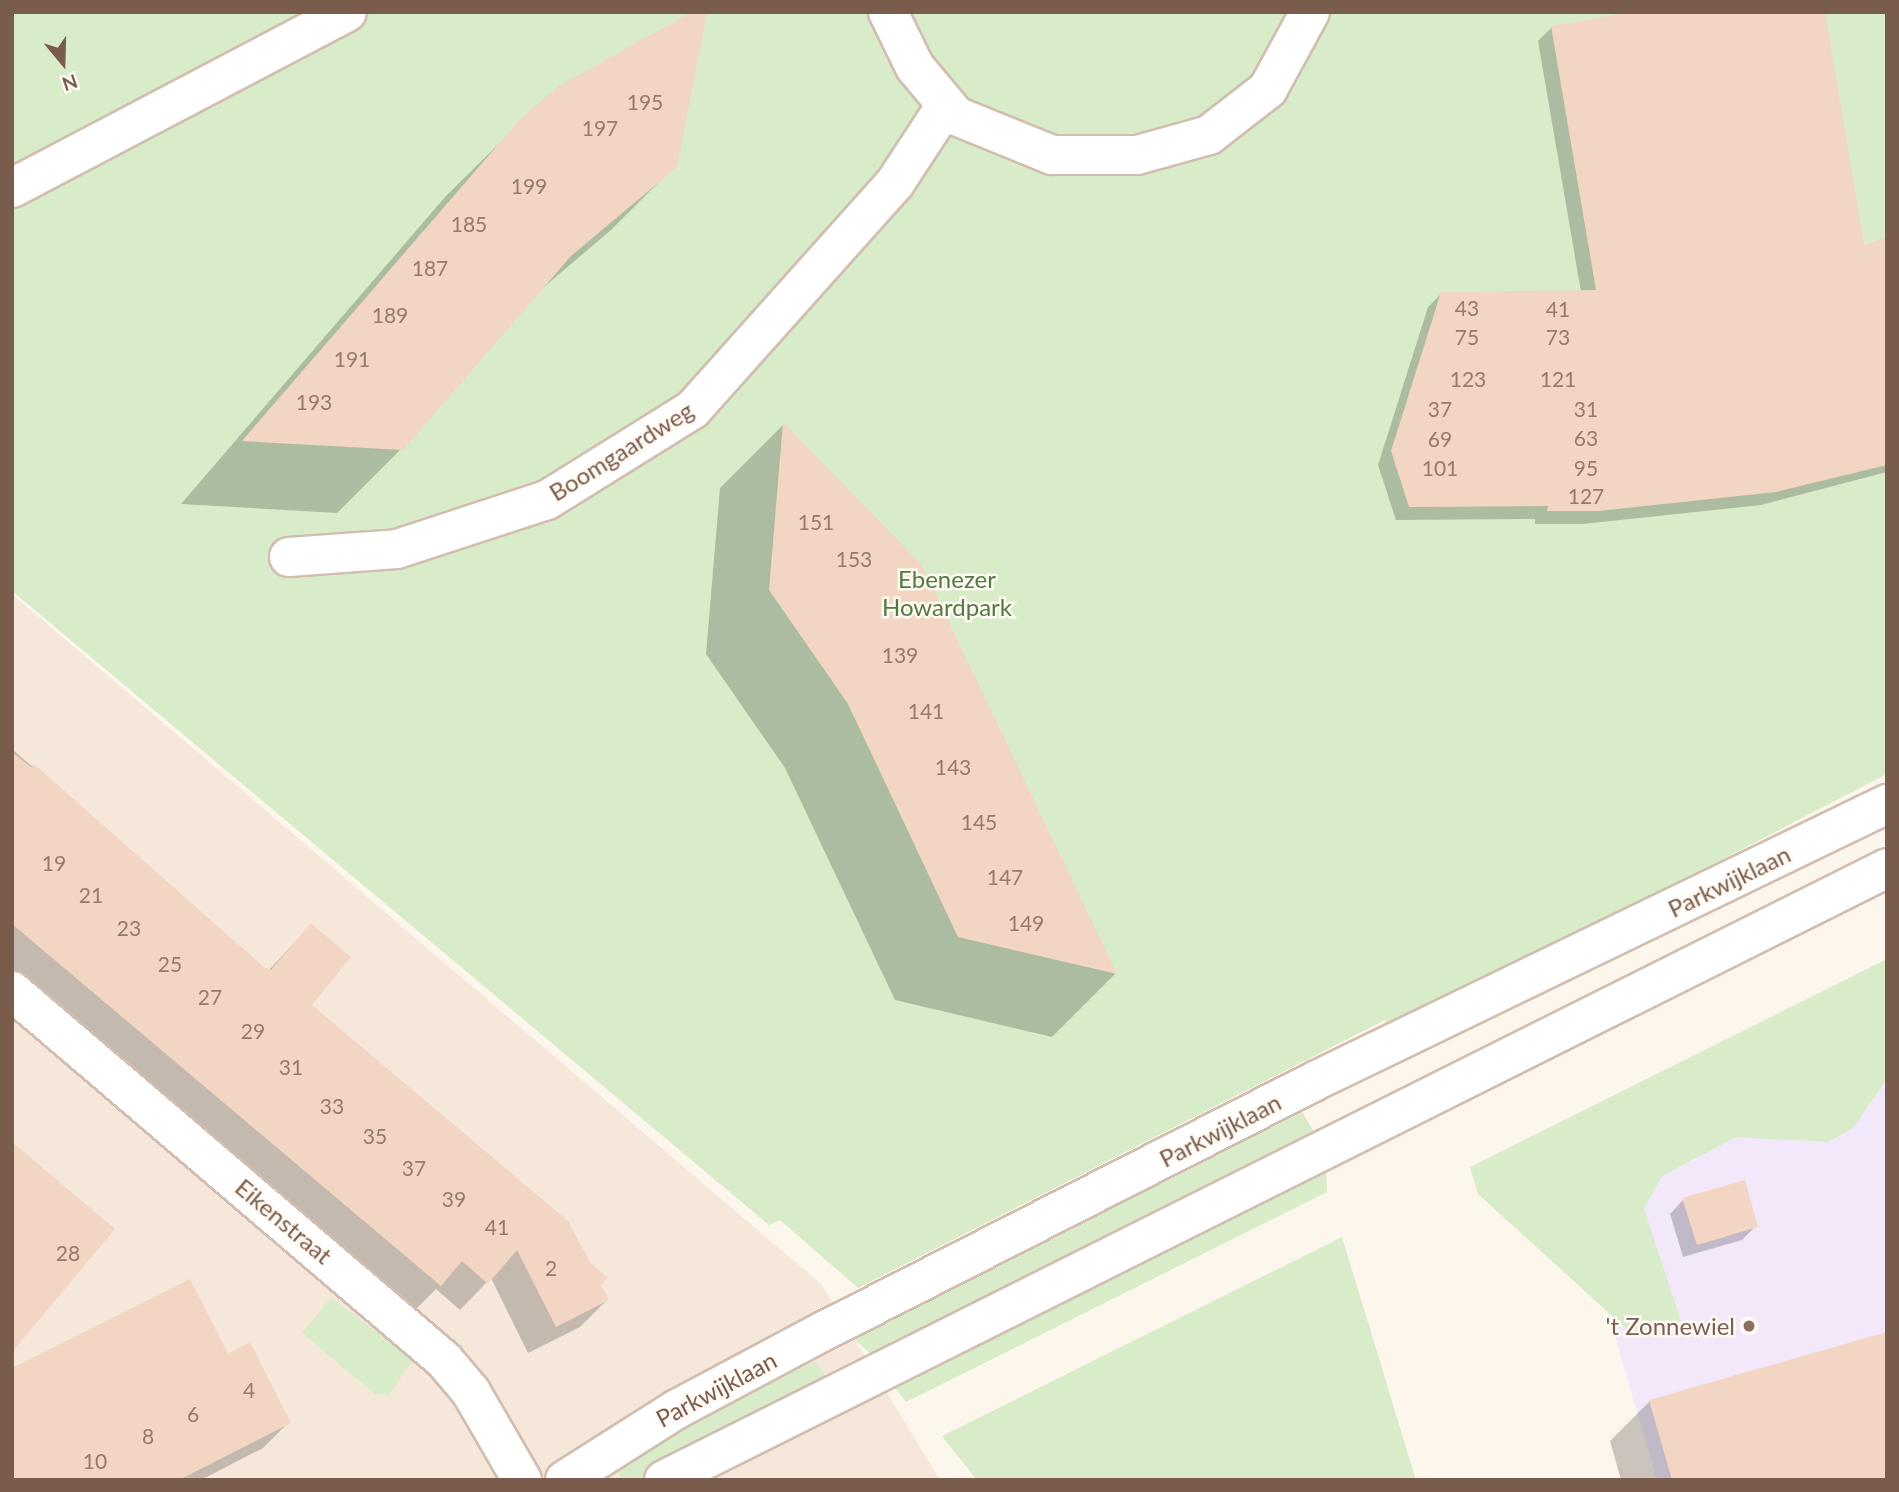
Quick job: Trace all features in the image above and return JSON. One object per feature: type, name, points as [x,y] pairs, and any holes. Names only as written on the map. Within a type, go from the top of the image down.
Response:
[{"type":"street","points":[[12,188],[347,12]]},
{"type":"street","points":[[888,12],[915,67],[956,116],[1052,155],[1137,155],[1209,135],[1268,89],[1310,12]]},
{"type":"street","name":"Boomgaardweg","points":[[289,557],[397,550],[547,500],[693,409],[895,183],[946,105]]},
{"type":"street","name":"Parkwijklaan","points":[[565,1480],[677,1409],[822,1332],[1315,1081],[1887,804]]},
{"type":"street","points":[[664,1480],[1887,868]]},
{"type":"street","name":"Eikenstraat","points":[[12,991],[434,1350],[471,1392],[522,1480]]},
{"type":"shaded area","points":[[12,594],[821,1284],[940,1480],[12,1480]]},
{"type":"shaded area","name":"'t Zonnewiel","points":[[1887,1056],[1887,1480],[1657,1480],[1567,1171]]},
{"type":"green space","name":"Ebenezer Howardpark","points":[[12,12],[1887,12],[1887,774],[1388,1033],[1385,1020],[858,1288],[780,1220],[769,1225],[12,591]]},
{"type":"green space","points":[[1887,959],[1887,1079],[1853,1128],[1828,1142],[1736,1137],[1662,1176],[1644,1209],[1681,1321],[1631,1333],[1478,1194],[1470,1167]]},
{"type":"green space","points":[[1302,1112],[1314,1132],[876,1359],[853,1338]]},
{"type":"green space","points":[[1326,1170],[1327,1192],[906,1402],[895,1387]]},
{"type":"green space","points":[[1342,1237],[1416,1480],[977,1480],[942,1436]]},
{"type":"green space","points":[[331,1298],[413,1359],[389,1395],[375,1394],[302,1333]]},
{"type":"green space","points":[[816,1362],[829,1381],[636,1480],[622,1480],[614,1467],[759,1387]]},
{"type":"building","points":[[692,12],[707,12],[677,167],[571,256],[403,450],[242,441],[521,118],[559,86]]},
{"type":"building","points":[[1632,12],[1825,12],[1864,245],[1887,237],[1887,465],[1776,492],[1598,511],[1547,511],[1548,506],[1409,507],[1391,451],[1441,292],[1596,290],[1551,26]]},
{"type":"building","points":[[783,422],[921,564],[1117,974],[958,937],[848,704],[769,590]]},
{"type":"building","points":[[12,752],[31,767],[34,764],[264,967],[271,970],[311,923],[351,957],[312,1005],[568,1221],[590,1262],[608,1278],[601,1285],[609,1300],[556,1327],[517,1250],[488,1284],[462,1261],[441,1286],[12,924]]},
{"type":"building","points":[[12,1142],[115,1229],[12,1352]]},
{"type":"building","points":[[1745,1180],[1758,1227],[1697,1245],[1682,1198]]},
{"type":"building","points":[[190,1279],[228,1354],[250,1342],[291,1423],[179,1480],[12,1480],[12,1368]]},
{"type":"building","points":[[1887,1332],[1887,1480],[1672,1480],[1649,1400]]},
{"type":"place","name":"'t Zonnewiel","points":[[1749,1326]]}]
